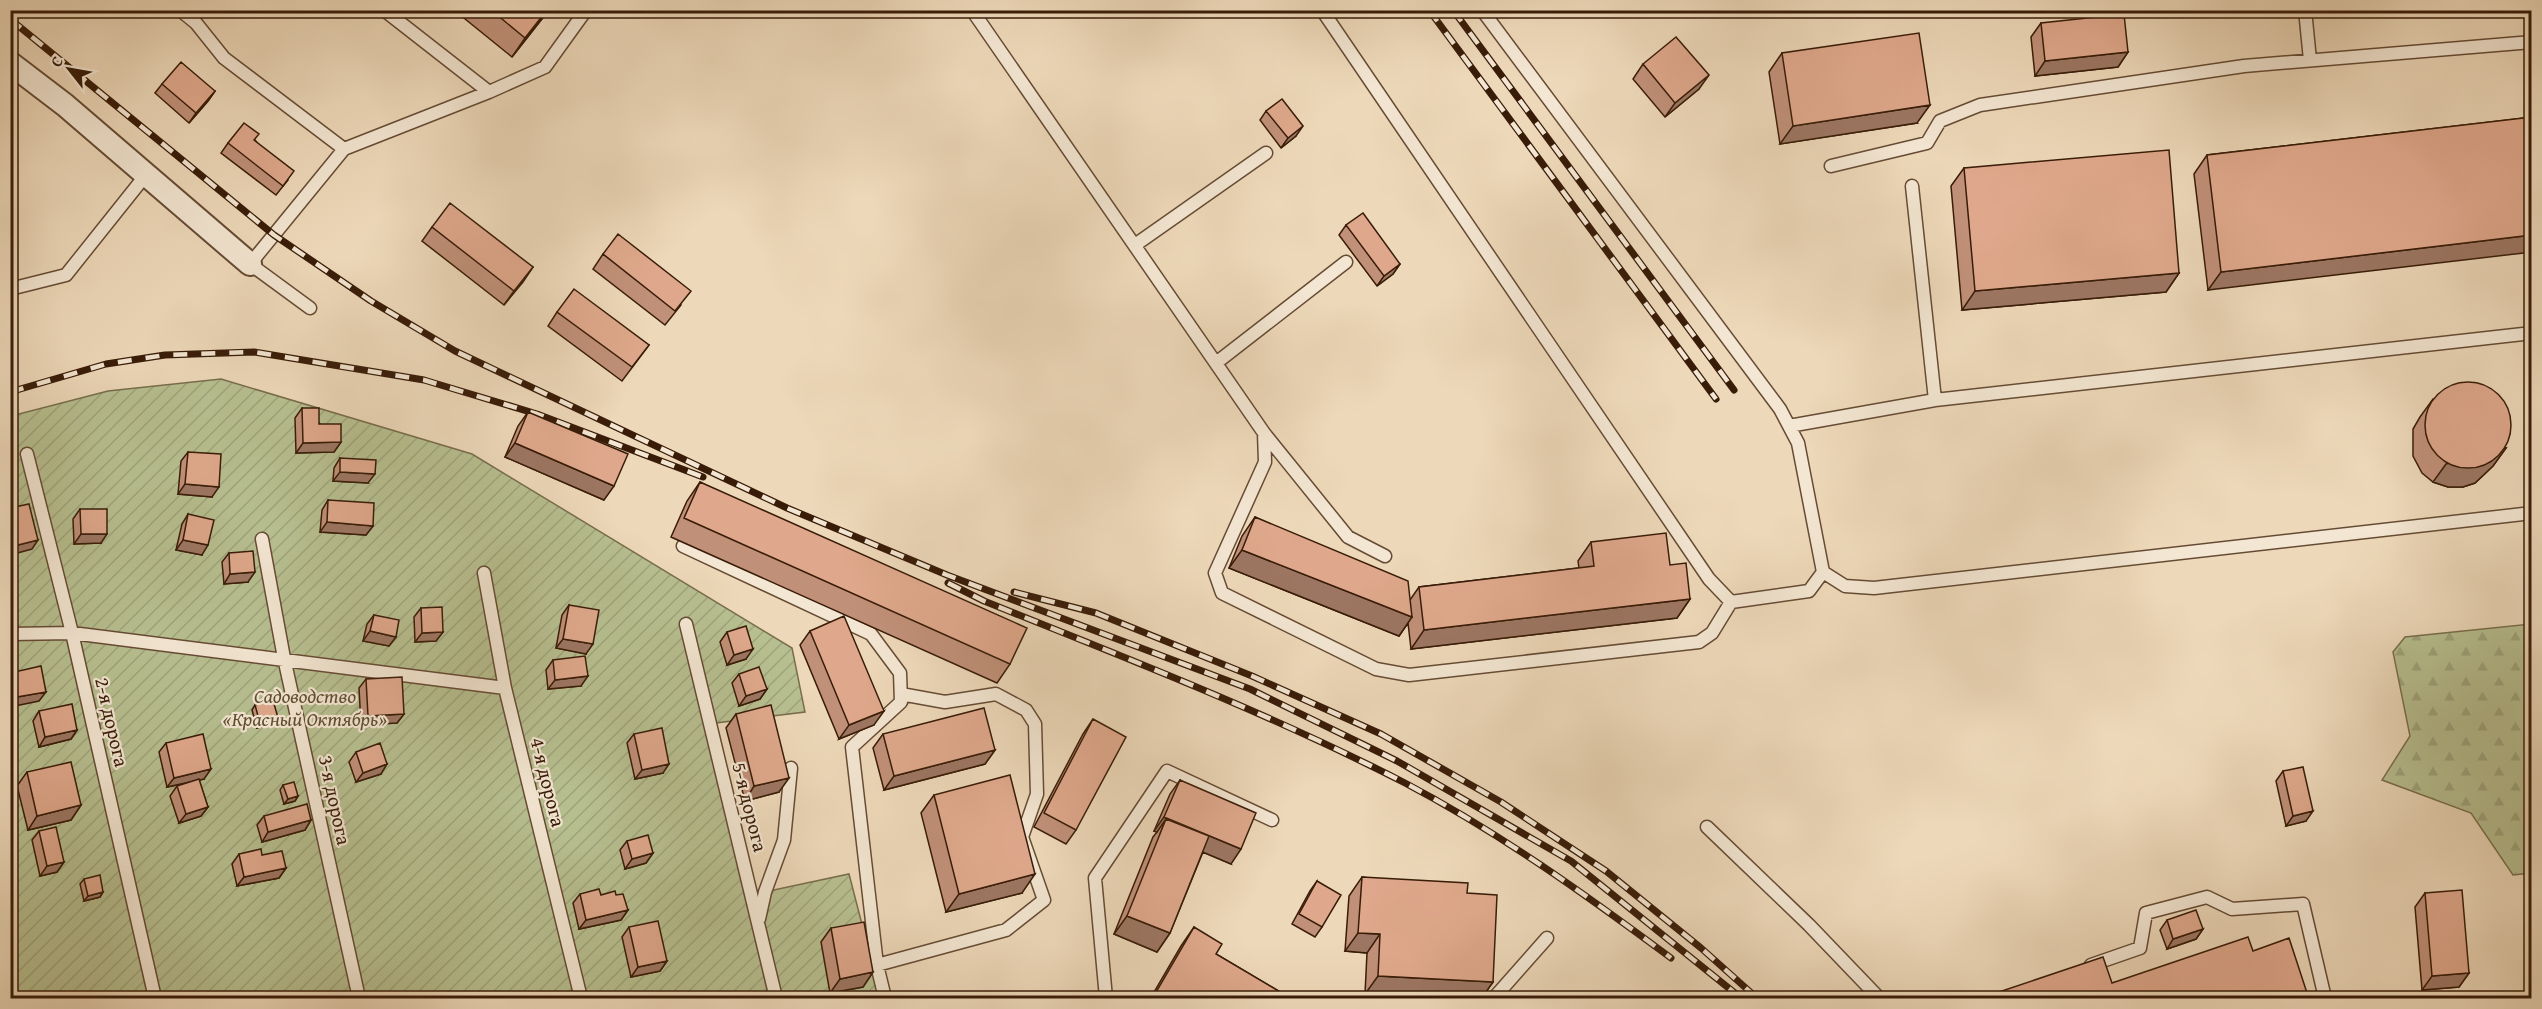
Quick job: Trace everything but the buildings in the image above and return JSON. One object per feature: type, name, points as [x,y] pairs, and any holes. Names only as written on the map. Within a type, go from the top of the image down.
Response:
[{"type":"street","points":[[10,63],[64,105],[250,264]]},
{"type":"lane","points":[[180,10],[196,23],[224,58],[344,148]]},
{"type":"lane","points":[[384,10],[489,92]]},
{"type":"lane","points":[[310,308],[250,264],[344,148],[489,92],[545,67],[586,10]]},
{"type":"lane","points":[[972,10],[1264,433],[1348,537],[1385,556]]},
{"type":"lane","points":[[1322,10],[1702,569],[1731,602]]},
{"type":"lane","points":[[1482,10],[1780,409],[1798,443],[1823,572],[1845,586],[1874,588],[2532,513]]},
{"type":"lane","points":[[2305,10],[2310,60]]},
{"type":"lane","points":[[1831,166],[1927,143],[1940,122],[1980,105],[2244,66],[2532,42]]},
{"type":"lane","points":[[1135,245],[1266,153]]},
{"type":"lane","points":[[10,290],[66,275],[145,176]]},
{"type":"lane","points":[[1912,186],[1935,400]]},
{"type":"lane","points":[[1216,363],[1346,262]]},
{"type":"lane","points":[[1789,426],[1935,400],[2532,333]]},
{"type":"lane","points":[[1264,433],[1265,462],[1215,573],[1222,593],[1376,669],[1409,675],[1699,642],[1712,633],[1731,602]]},
{"type":"lane","name":"2-я дорога","points":[[27,454],[72,633],[155,999]]},
{"type":"lane","name":"3-я дорога","points":[[262,539],[284,658],[359,999]]},
{"type":"lane","points":[[683,546],[871,634],[900,673],[901,702],[852,747],[878,965],[885,999]]},
{"type":"lane","points":[[1731,602],[1809,591],[1823,572]]},
{"type":"lane","name":"4-я дорога","points":[[484,573],[505,688],[581,999]]},
{"type":"lane","name":"5-я дорога","points":[[686,624],[776,999]]},
{"type":"lane","points":[[10,634],[72,633],[284,658],[505,688]]},
{"type":"lane","points":[[878,965],[1006,930],[1044,900],[1022,837],[1036,794],[1035,724],[1026,710],[996,694],[945,702],[901,694]]},
{"type":"lane","points":[[758,924],[765,892],[784,840],[791,768]]},
{"type":"lane","points":[[1106,999],[1095,878],[1167,771],[1272,820]]},
{"type":"lane","points":[[1707,827],[1824,940],[1879,999]]},
{"type":"lane","points":[[2074,971],[2140,948],[2146,913],[2207,897],[2232,909],[2303,904],[2325,999]]},
{"type":"lane","points":[[1494,999],[1547,938]]},
{"type":"green space","name":"Садоводство «Красный Октябрь»","points":[[221,379],[472,454],[792,648],[805,712],[716,723],[755,894],[849,874],[881,998],[11,998],[11,416],[108,391]]},
{"type":"green space","points":[[2531,624],[2531,873],[2513,875],[2471,813],[2382,780],[2410,736],[2393,652],[2405,637]]},
{"type":"railway","points":[[1429,10],[1716,399]]},
{"type":"railway","points":[[1453,10],[1734,390]]},
{"type":"railway","points":[[10,19],[274,235],[371,301],[455,351],[787,508],[947,575],[1250,689],[1397,761],[1571,861],[1741,998]]},
{"type":"railway","points":[[10,392],[106,364],[165,355],[254,352],[424,380],[537,414],[703,477]]},
{"type":"railway","points":[[948,583],[984,601],[1144,665],[1302,733],[1405,783],[1475,823],[1575,888],[1671,958]]},
{"type":"railway","points":[[1014,592],[1096,613],[1252,676],[1381,734],[1501,802],[1606,871],[1701,948],[1757,998]]}]
